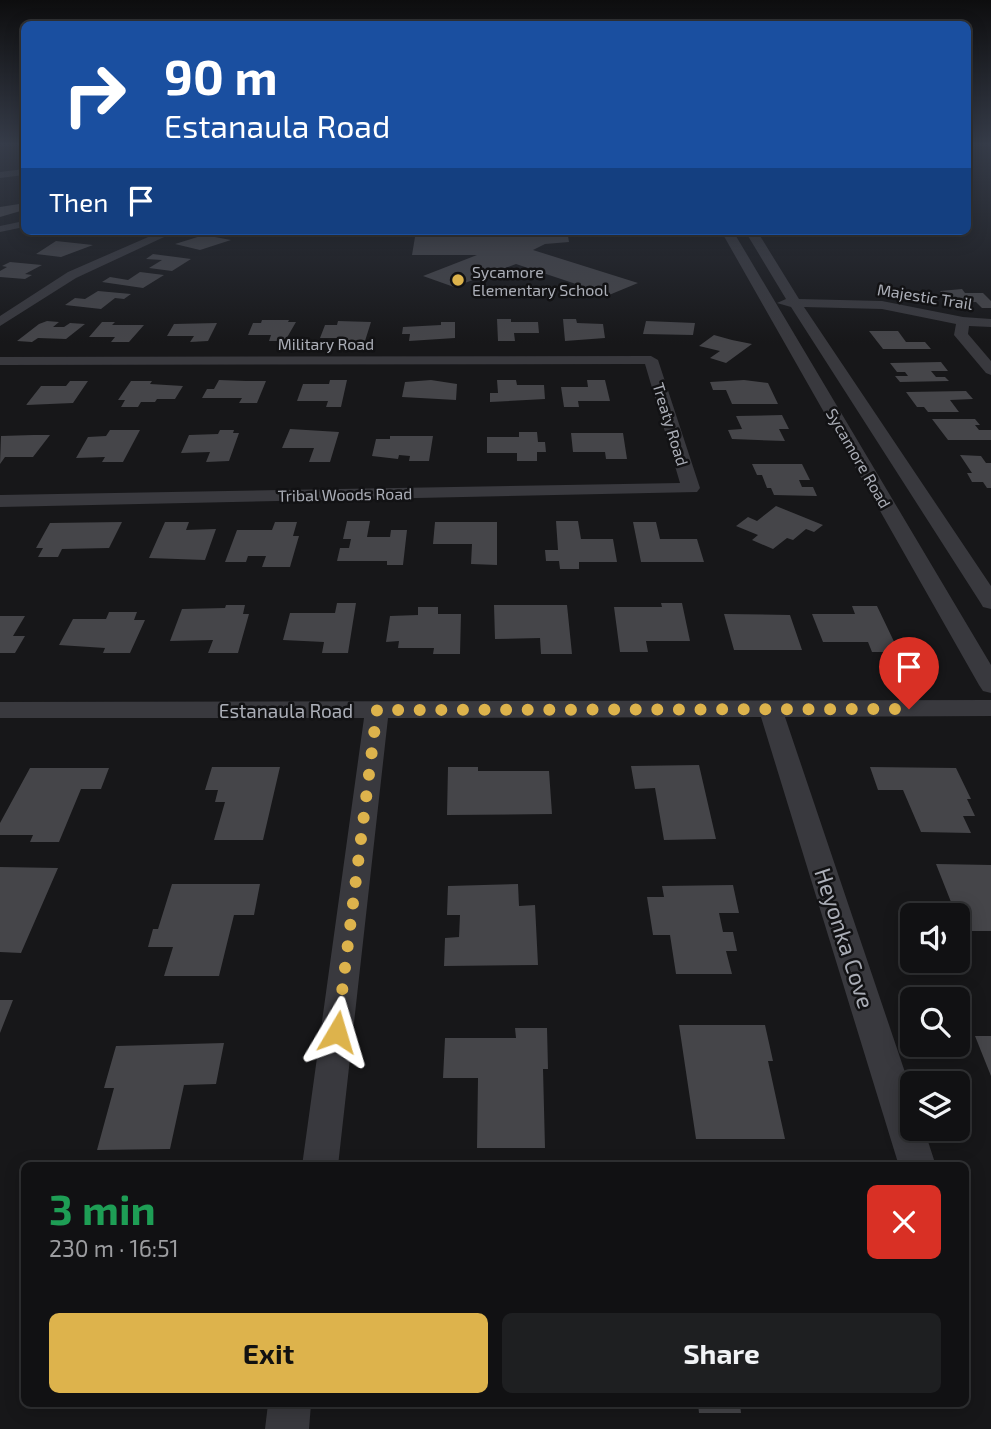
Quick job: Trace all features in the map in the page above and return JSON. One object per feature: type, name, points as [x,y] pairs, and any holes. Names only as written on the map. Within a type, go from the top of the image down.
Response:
[{"type":"street","points":[[0,229],[21,225]]},
{"type":"street","points":[[0,322],[72,275],[163,235]]},
{"type":"street","name":"Sycamore Road","points":[[729,235],[991,685]]},
{"type":"street","name":"Sycamore Road","points":[[753,235],[794,303],[991,603]]},
{"type":"street","name":"Majestic Trail","points":[[769,303],[882,305],[963,321],[991,323]]},
{"type":"street","points":[[963,321],[961,335],[991,370]]},
{"type":"street","name":"Military Road","points":[[0,361],[651,360]]},
{"type":"street","name":"Treaty Road","points":[[651,360],[691,488]]},
{"type":"street","name":"Tribal Woods Road","points":[[0,501],[691,488]]},
{"type":"street","name":"Estanaula Road","points":[[0,710],[991,708]]},
{"type":"street","points":[[320,1162],[377,710]]},
{"type":"street","name":"Heyonka Cove","points":[[771,710],[917,1162]]},
{"type":"street","points":[[287,1429],[290,1407]]},
{"type":"building","points":[[0,210],[21,210],[21,211],[0,217]]},
{"type":"building","points":[[204,235],[231,240],[200,250],[175,244]]},
{"type":"building","points":[[415,235],[564,235],[568,236],[569,242],[545,244],[533,250],[638,283],[609,295],[516,264],[454,287],[423,276],[477,255],[412,255]]},
{"type":"building","points":[[56,241],[93,245],[61,257],[36,254]]},
{"type":"building","points":[[153,254],[191,259],[172,271],[149,268],[162,260],[146,259]]},
{"type":"building","points":[[10,262],[42,265],[25,274],[32,275],[25,279],[0,277],[0,271],[7,267],[2,266]]},
{"type":"building","points":[[140,272],[164,275],[143,288],[102,282],[110,277],[128,280]]},
{"type":"building","points":[[962,289],[965,293],[983,293],[991,301],[991,308],[982,308],[976,302],[952,303],[940,291]]},
{"type":"building","points":[[98,291],[131,294],[124,299],[115,298],[101,309],[65,305],[75,298],[85,299]]},
{"type":"building","points":[[497,319],[538,322],[539,333],[514,333],[515,341],[498,341]]},
{"type":"building","points":[[563,319],[576,319],[577,323],[603,324],[605,338],[565,341]]},
{"type":"building","points":[[262,320],[296,322],[285,341],[269,341],[271,335],[248,335],[253,323],[261,323]]},
{"type":"building","points":[[47,321],[59,322],[53,327],[64,327],[70,323],[85,324],[66,339],[38,338],[32,342],[17,341]]},
{"type":"building","points":[[338,321],[371,322],[365,341],[320,338],[325,325],[337,325]]},
{"type":"building","points":[[646,321],[695,323],[693,335],[643,334]]},
{"type":"building","points":[[102,322],[115,322],[112,325],[144,325],[129,342],[111,342],[115,337],[89,337]]},
{"type":"building","points":[[441,322],[455,322],[455,338],[409,341],[410,334],[402,334],[403,327],[441,325]]},
{"type":"building","points":[[217,323],[208,341],[190,342],[194,336],[167,336],[174,324]]},
{"type":"building","points":[[869,331],[898,331],[906,342],[925,342],[931,349],[883,349]]},
{"type":"building","points":[[714,335],[752,344],[726,363],[710,358],[720,351],[699,346]]},
{"type":"building","points":[[941,362],[948,371],[931,371],[936,377],[945,377],[949,381],[900,382],[895,376],[908,376],[905,372],[897,372],[890,363]]},
{"type":"building","points":[[219,380],[266,381],[257,403],[239,403],[242,398],[202,398],[207,389],[214,389]]},
{"type":"building","points":[[330,380],[347,380],[341,407],[326,407],[328,401],[297,401],[303,384],[329,384]]},
{"type":"building","points":[[431,380],[457,384],[456,400],[402,397],[405,382]]},
{"type":"building","points":[[497,380],[516,380],[517,385],[544,385],[545,399],[490,402],[490,393],[498,393]]},
{"type":"building","points":[[587,380],[605,380],[610,401],[578,401],[579,407],[564,407],[561,387],[588,387]]},
{"type":"building","points":[[744,380],[768,383],[778,404],[732,404],[726,390],[713,390],[710,382]]},
{"type":"building","points":[[70,381],[88,381],[73,403],[26,405],[41,386],[66,386]]},
{"type":"building","points":[[131,381],[183,386],[175,399],[157,399],[155,402],[141,402],[138,407],[121,407],[125,400],[118,400]]},
{"type":"building","points":[[966,391],[973,399],[950,400],[959,412],[928,412],[924,407],[917,407],[906,392]]},
{"type":"building","points":[[782,415],[789,429],[779,429],[785,441],[732,439],[728,430],[742,429],[736,416]]},
{"type":"building","points":[[932,419],[975,419],[980,425],[975,425],[979,430],[991,430],[991,440],[948,440]]},
{"type":"building","points":[[290,429],[339,432],[330,462],[309,462],[314,448],[282,448]]},
{"type":"building","points":[[110,430],[140,430],[123,462],[102,462],[105,457],[76,458],[88,437],[106,436]]},
{"type":"building","points":[[220,430],[234,430],[233,433],[239,433],[229,461],[206,462],[210,452],[181,453],[189,435],[218,434]]},
{"type":"building","points":[[519,432],[537,432],[538,442],[545,442],[546,452],[537,452],[537,461],[517,461],[517,453],[487,453],[487,437],[519,437]]},
{"type":"building","points":[[571,433],[623,433],[627,459],[606,459],[605,452],[573,452]]},
{"type":"building","points":[[50,435],[33,457],[5,457],[0,464],[1,436]]},
{"type":"building","points":[[390,436],[433,436],[429,461],[409,461],[410,456],[399,455],[398,459],[372,456],[376,439],[390,439]]},
{"type":"building","points":[[960,455],[981,456],[986,463],[991,463],[991,488],[987,488],[983,482],[972,482],[967,473],[972,473]]},
{"type":"building","points":[[752,464],[802,464],[810,480],[799,480],[802,487],[813,487],[817,496],[774,495],[771,488],[767,488],[762,475],[757,475]]},
{"type":"building","points":[[776,506],[823,525],[814,532],[806,529],[793,540],[787,538],[773,549],[752,540],[758,535],[736,526],[748,517],[757,521]]},
{"type":"building","points":[[347,521],[370,521],[367,537],[390,537],[391,530],[407,530],[403,565],[387,565],[387,561],[337,561],[340,548],[349,548],[351,539],[343,539]]},
{"type":"building","points":[[556,521],[578,521],[581,539],[613,539],[617,562],[579,562],[579,569],[560,569],[559,561],[546,561],[545,550],[558,550]]},
{"type":"building","points":[[122,522],[109,548],[62,549],[58,557],[38,557],[43,548],[36,548],[50,523]]},
{"type":"building","points":[[165,522],[189,522],[186,530],[216,529],[205,560],[149,558]]},
{"type":"building","points":[[275,522],[297,522],[293,536],[299,536],[290,567],[262,567],[266,556],[248,556],[246,562],[225,562],[237,530],[272,530]]},
{"type":"building","points":[[435,522],[497,522],[497,565],[471,564],[472,544],[433,544]]},
{"type":"building","points":[[633,522],[656,522],[660,539],[697,539],[704,562],[641,562]]},
{"type":"building","points":[[337,603],[356,603],[348,653],[322,653],[324,642],[283,640],[290,613],[335,613]]},
{"type":"building","points":[[661,603],[682,603],[690,641],[646,641],[648,652],[620,652],[614,607],[662,607]]},
{"type":"building","points":[[226,605],[245,605],[243,614],[249,614],[238,653],[208,653],[213,640],[170,641],[182,609],[225,608]]},
{"type":"building","points":[[494,605],[567,605],[572,654],[541,654],[540,638],[495,639]]},
{"type":"building","points":[[852,606],[877,606],[899,652],[872,652],[868,642],[823,642],[812,614],[855,614]]},
{"type":"building","points":[[418,607],[438,607],[438,614],[461,614],[460,654],[433,654],[434,648],[398,648],[399,641],[386,642],[390,616],[418,615]]},
{"type":"building","points":[[109,612],[137,612],[134,620],[145,620],[130,653],[103,653],[105,648],[59,645],[73,619],[106,619]]},
{"type":"building","points":[[724,614],[790,615],[802,650],[734,650]]},
{"type":"building","points":[[0,616],[25,616],[13,636],[25,636],[15,653],[0,653]]},
{"type":"building","points":[[699,765],[716,839],[664,840],[655,788],[635,789],[631,766]]},
{"type":"building","points":[[212,767],[280,767],[263,840],[214,840],[225,802],[215,802],[218,790],[205,790]]},
{"type":"building","points":[[448,767],[478,767],[478,771],[549,771],[552,814],[447,815]]},
{"type":"building","points":[[870,767],[956,768],[971,799],[967,799],[975,816],[963,816],[971,833],[921,832],[903,790],[878,790]]},
{"type":"building","points":[[30,768],[109,768],[101,789],[81,789],[59,842],[30,842],[33,835],[0,835],[0,823]]},
{"type":"building","points":[[936,864],[991,865],[991,931],[970,931],[970,903],[925,901],[951,902]]},
{"type":"building","points":[[0,867],[58,868],[21,953],[0,952]]},
{"type":"building","points":[[172,884],[260,884],[254,915],[234,915],[219,976],[164,976],[173,947],[148,947],[153,929],[158,929]]},
{"type":"building","points":[[518,884],[519,906],[535,905],[538,965],[444,966],[445,938],[459,937],[460,915],[447,915],[448,886]]},
{"type":"building","points":[[733,885],[739,913],[719,913],[723,932],[733,932],[737,951],[726,951],[732,974],[676,974],[670,935],[653,935],[647,897],[664,897],[662,886]]},
{"type":"building","points":[[0,1000],[13,1000],[0,1033]]},
{"type":"building","points":[[679,1025],[765,1025],[773,1061],[768,1061],[785,1139],[696,1139]]},
{"type":"building","points":[[515,1028],[547,1028],[548,1069],[543,1069],[545,1148],[477,1148],[478,1078],[443,1078],[445,1038],[516,1038]]},
{"type":"building","points":[[975,1036],[991,1036],[991,1076]]},
{"type":"building","points":[[224,1043],[216,1084],[184,1085],[170,1149],[97,1150],[114,1088],[104,1088],[116,1046]]},
{"type":"building","points":[[698,1407],[740,1407],[741,1413],[699,1413]]},
{"type":"place","name":"Sycamore Elementary School","points":[[458,280]]},
{"type":"route","points":[[337,1032],[377,710],[909,709]]}]
